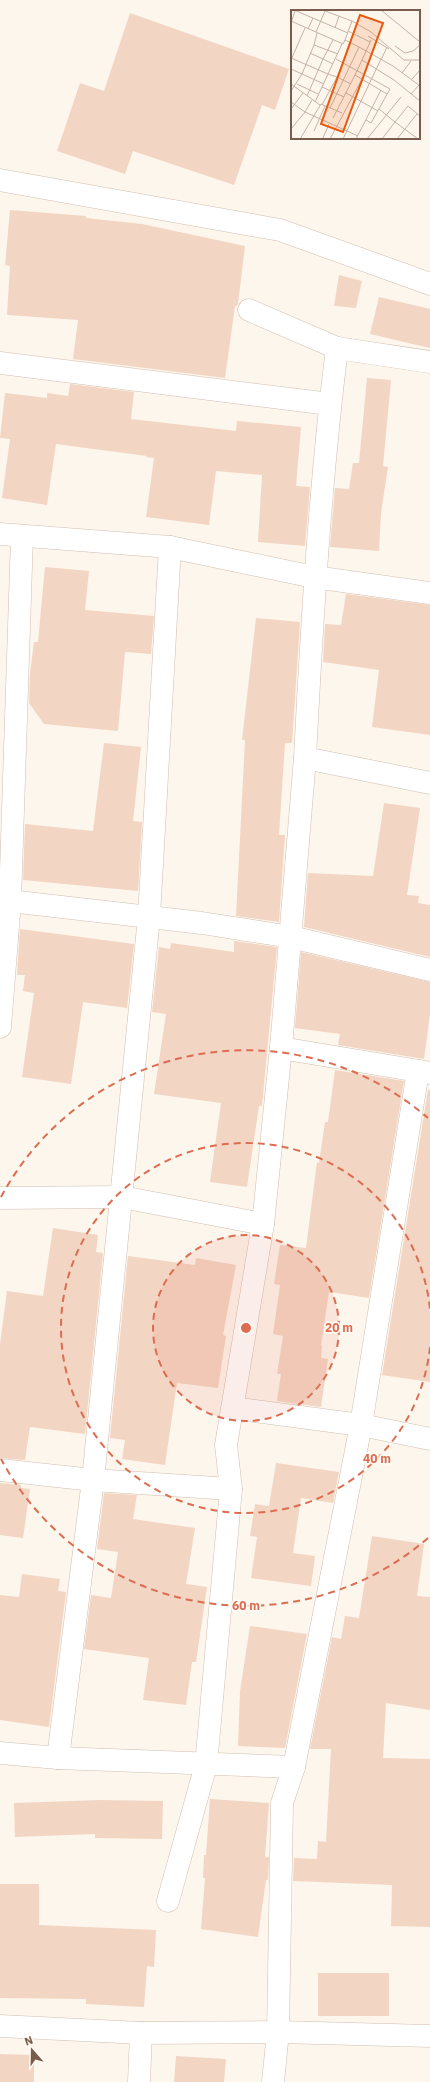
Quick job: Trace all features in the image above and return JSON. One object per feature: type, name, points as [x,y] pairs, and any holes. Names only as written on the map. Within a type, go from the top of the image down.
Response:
[{"type":"street","points":[[0,180],[280,230],[430,284]]},
{"type":"street","points":[[249,310],[337,348],[430,362]]},
{"type":"street","points":[[168,1901],[206,1765],[231,1489],[226,1445],[263,1224],[281,1048],[305,758],[314,577],[330,404],[337,348]]},
{"type":"street","points":[[0,363],[330,404]]},
{"type":"street","points":[[0,534],[170,547],[314,577],[430,592]]},
{"type":"street","points":[[0,1027],[22,536]]},
{"type":"street","points":[[58,1758],[93,1480],[149,917],[170,547]]},
{"type":"street","points":[[305,758],[430,783]]},
{"type":"street","points":[[5,900],[202,923],[291,938],[430,970]]},
{"type":"street","points":[[273,2082],[278,2032],[282,1804],[294,1767],[361,1425],[424,1072],[281,1048]]},
{"type":"street","points":[[0,1198],[122,1197],[263,1224]]},
{"type":"street","points":[[233,1408],[361,1425],[430,1439]]},
{"type":"street","points":[[0,1470],[93,1480],[231,1489]]},
{"type":"street","points":[[0,1753],[58,1758],[206,1765],[294,1767]]},
{"type":"street","points":[[0,2026],[141,2033],[278,2032],[430,2036]]},
{"type":"street","points":[[139,2082],[141,2033]]},
{"type":"building","points":[[130,13],[289,69],[275,110],[262,105],[234,185],[133,151],[125,174],[57,151],[80,83],[104,91]]},
{"type":"building","points":[[10,210],[86,216],[86,218],[142,224],[245,246],[238,304],[235,306],[225,378],[73,359],[78,320],[7,315],[10,266],[5,265]]},
{"type":"building","points":[[339,275],[362,281],[356,308],[334,306]]},
{"type":"building","points":[[379,297],[430,309],[430,348],[370,334]]},
{"type":"building","points":[[367,378],[391,380],[383,466],[388,467],[381,513],[379,551],[330,547],[335,488],[349,489],[353,463],[359,463]]},
{"type":"building","points":[[70,384],[134,392],[131,419],[236,431],[237,421],[301,427],[296,486],[310,487],[305,546],[258,542],[262,475],[216,471],[209,525],[146,517],[154,458],[146,457],[147,456],[56,444],[47,505],[2,498],[10,439],[0,438],[5,393],[47,398],[47,393],[68,396]]},
{"type":"building","points":[[45,567],[89,571],[85,610],[154,616],[151,654],[125,652],[118,731],[44,724],[29,703],[30,674],[34,642],[38,642]]},
{"type":"building","points":[[346,594],[430,605],[430,735],[372,727],[379,670],[323,662],[325,624],[341,625]]},
{"type":"building","points":[[256,618],[300,622],[292,743],[285,743],[279,835],[285,835],[279,922],[236,916],[245,740],[242,740]]},
{"type":"building","points":[[104,743],[141,747],[133,821],[142,822],[138,891],[23,880],[25,824],[93,831]]},
{"type":"building","points":[[384,803],[420,808],[407,895],[419,896],[418,903],[430,905],[430,957],[304,927],[308,873],[373,876]]},
{"type":"building","points":[[20,929],[134,944],[127,1008],[83,1002],[71,1084],[22,1077],[34,993],[23,991],[25,975],[17,975]]},
{"type":"building","points":[[234,941],[277,947],[262,1106],[259,1106],[247,1187],[210,1182],[221,1103],[154,1094],[166,1014],[152,1012],[159,947],[170,949],[171,943],[234,952]]},
{"type":"building","points":[[301,952],[430,982],[430,1014],[424,1059],[338,1045],[340,1034],[295,1028]]},
{"type":"building","points":[[335,1070],[404,1081],[369,1298],[329,1292],[321,1345],[321,1358],[328,1359],[321,1407],[277,1401],[281,1374],[277,1374],[283,1336],[273,1334],[280,1285],[274,1284],[280,1245],[306,1248],[317,1162],[319,1163],[325,1122],[328,1122]]},
{"type":"building","points":[[428,1090],[430,1090],[430,1382],[382,1375]]},
{"type":"building","points":[[53,1228],[98,1235],[96,1252],[103,1253],[85,1434],[30,1427],[25,1460],[0,1458],[0,1344],[7,1291],[43,1296]]},
{"type":"building","points":[[128,1256],[195,1265],[196,1258],[236,1265],[223,1335],[226,1336],[218,1388],[177,1383],[165,1465],[122,1459],[125,1440],[110,1438]]},
{"type":"building","points":[[276,1463],[339,1472],[333,1503],[301,1498],[293,1553],[315,1556],[311,1586],[251,1578],[257,1537],[250,1536],[255,1504],[269,1506]]},
{"type":"building","points":[[0,1483],[21,1485],[21,1488],[30,1489],[23,1538],[0,1535]]},
{"type":"building","points":[[104,1493],[137,1495],[133,1519],[195,1528],[186,1584],[207,1587],[196,1662],[192,1662],[186,1705],[143,1700],[149,1658],[84,1649],[91,1595],[111,1598],[118,1552],[97,1549]]},
{"type":"building","points":[[372,1536],[424,1544],[417,1596],[430,1597],[430,1710],[386,1703],[383,1758],[430,1759],[430,1927],[391,1926],[392,1885],[293,1881],[294,1858],[317,1859],[318,1841],[326,1842],[331,1749],[310,1749],[332,1637],[341,1639],[345,1616],[359,1618]]},
{"type":"building","points":[[22,1574],[60,1579],[58,1591],[66,1592],[49,1727],[0,1720],[0,1595],[19,1597]]},
{"type":"building","points":[[250,1626],[307,1634],[285,1748],[238,1746],[240,1691]]},
{"type":"building","points":[[210,1799],[269,1803],[265,1857],[269,1857],[268,1880],[266,1880],[258,1937],[201,1929],[205,1878],[203,1878],[204,1855],[206,1855]]},
{"type":"building","points":[[101,1800],[163,1801],[162,1839],[95,1838],[95,1834],[15,1837],[14,1803]]},
{"type":"building","points":[[0,1884],[39,1884],[39,1925],[156,1930],[154,1967],[147,1966],[144,2007],[86,2004],[86,1999],[0,1998]]},
{"type":"building","points":[[318,1973],[389,1973],[389,2016],[318,2016]]},
{"type":"building","points":[[0,2054],[34,2055],[34,2082],[0,2082]]},
{"type":"building","points":[[176,2056],[226,2059],[224,2082],[174,2082]]}]
